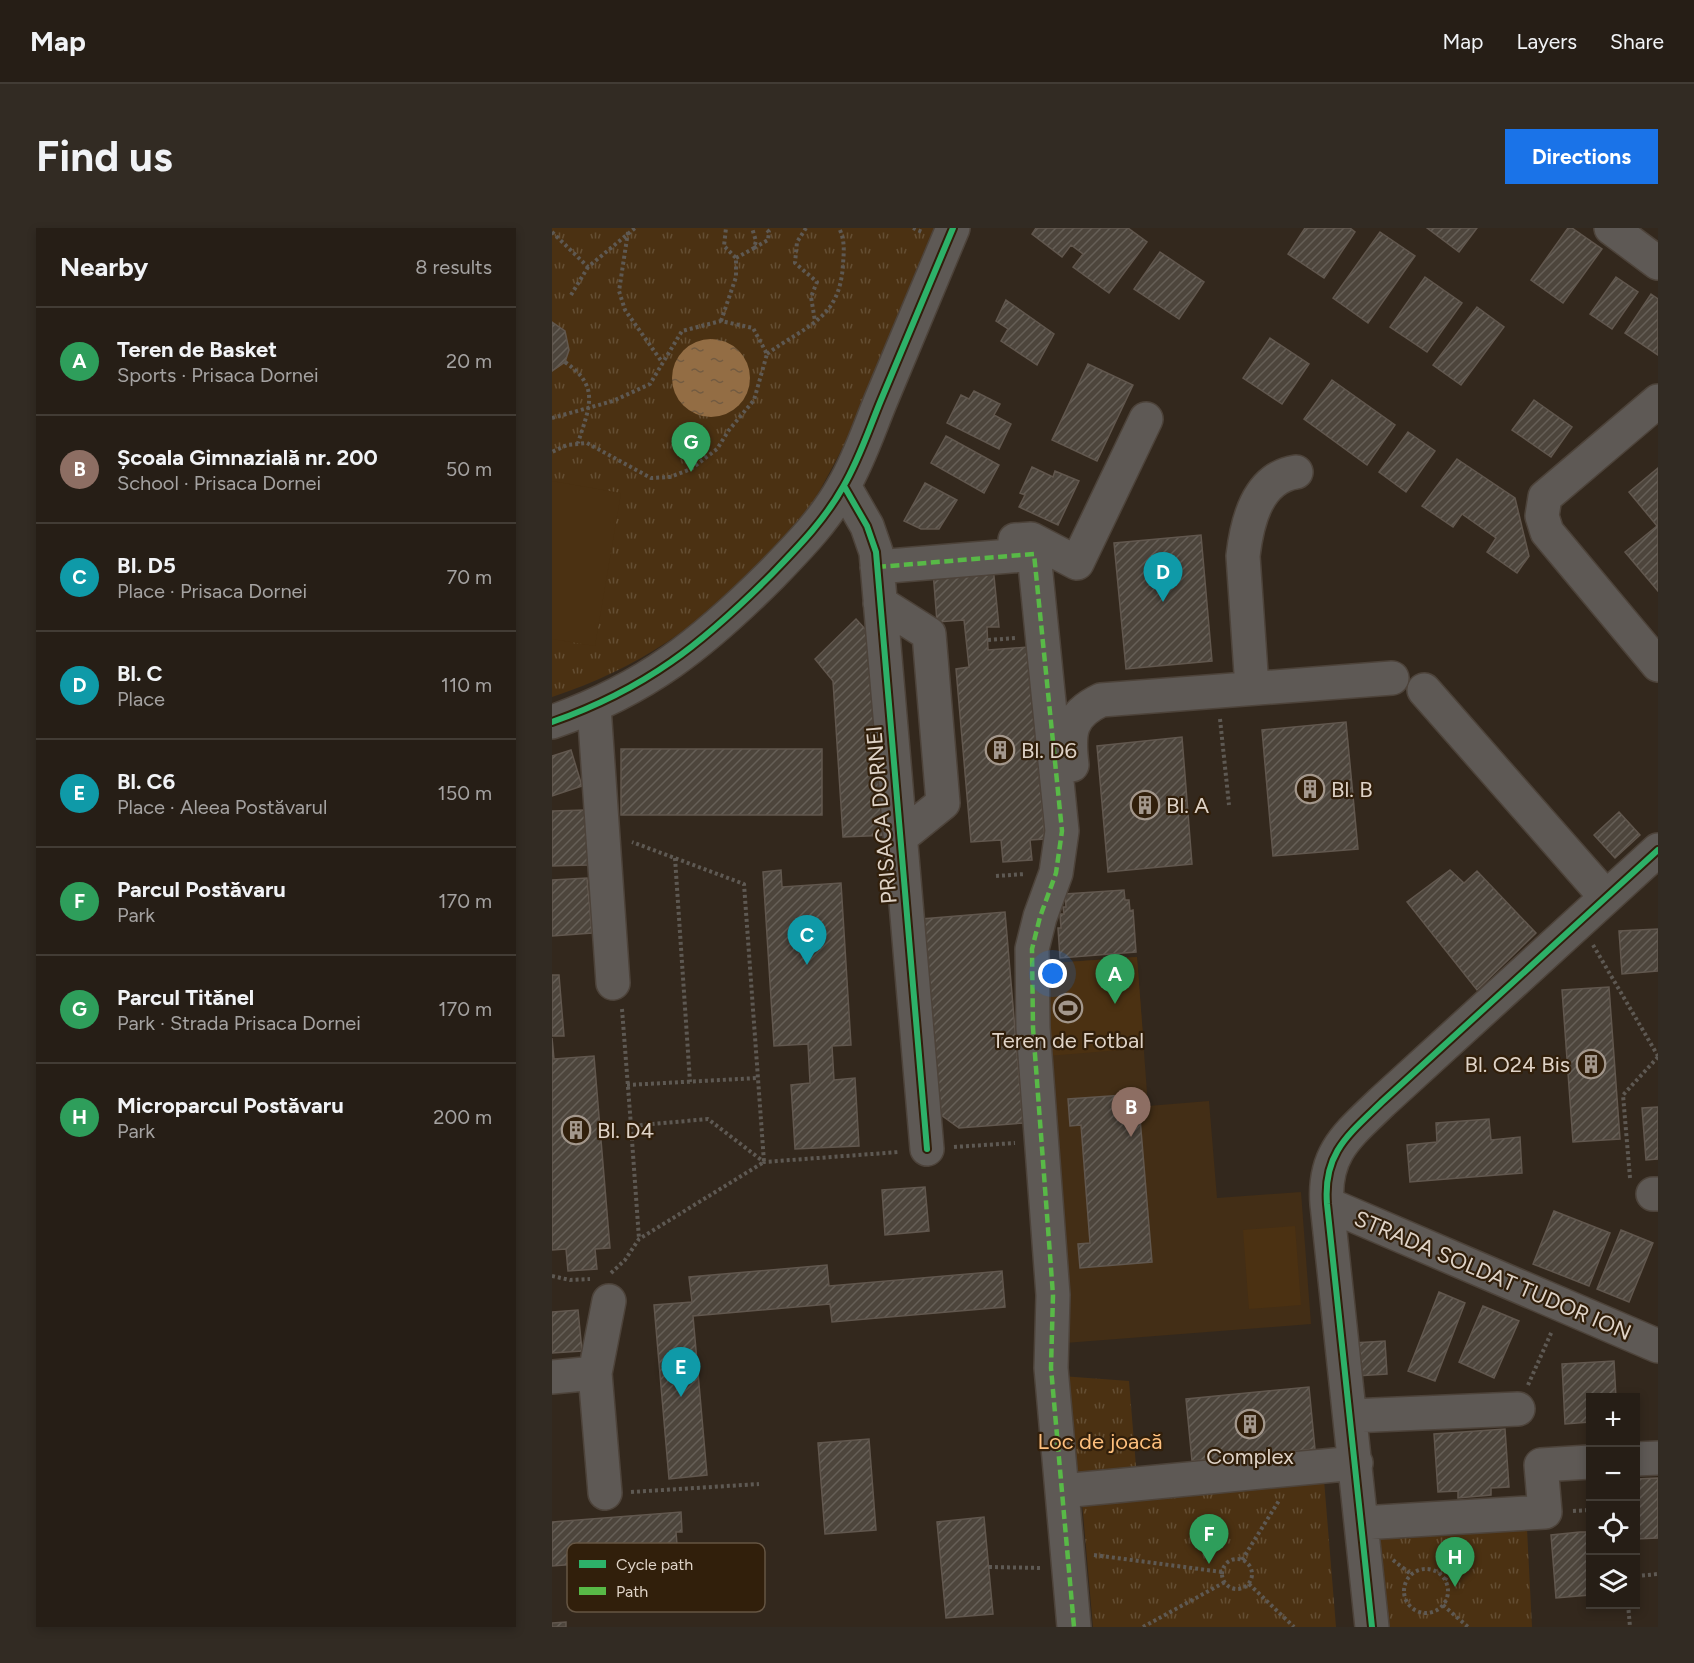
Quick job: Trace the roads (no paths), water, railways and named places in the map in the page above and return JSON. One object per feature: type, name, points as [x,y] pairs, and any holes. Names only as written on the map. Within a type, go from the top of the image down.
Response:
[{"type":"street","points":[[552,722],[594,707],[653,676],[689,651],[720,625],[811,534],[844,486],[953,228]]},
{"type":"street","points":[[1611,228],[1658,263]]},
{"type":"street","points":[[1658,401],[1540,493],[1542,516],[1547,532],[1658,665]]},
{"type":"street","points":[[877,560],[1030,539],[1077,562],[1146,418]]},
{"type":"street","points":[[1252,688],[1243,556],[1245,536],[1267,485],[1280,474],[1296,472]]},
{"type":"street","name":"PRISACA DORNEI","points":[[844,486],[863,517],[877,560],[927,1149]]},
{"type":"street","points":[[877,560],[1034,554],[1062,831],[1056,873],[1040,917],[1032,949],[1033,1028],[1053,1295],[1051,1368],[1074,1627]]},
{"type":"street","points":[[880,603],[929,634],[943,804],[901,837]]},
{"type":"street","points":[[1080,844],[1069,741],[1077,717],[1086,707],[1101,700],[1392,678],[1402,670],[1415,672],[1424,682],[1424,690],[1605,896]]},
{"type":"street","points":[[594,707],[617,994]]},
{"type":"street","points":[[1372,1627],[1327,1204],[1328,1168],[1335,1152],[1347,1136],[1605,896],[1658,850]]},
{"type":"street","name":"STRADA SOLDAT TUDOR ION","points":[[1327,1204],[1658,1346]]},
{"type":"street","points":[[605,1493],[595,1373],[606,1284]]},
{"type":"street","points":[[552,1377],[595,1373]]},
{"type":"street","points":[[1350,1416],[1518,1409]]},
{"type":"street","points":[[1640,1459],[1658,1458]]},
{"type":"street","points":[[1362,1523],[1545,1512],[1541,1465],[1586,1462]]},
{"type":"street","points":[[1062,1491],[1356,1463]]},
{"type":"water","points":[[711,339],[726,342],[743,356],[750,378],[747,393],[733,410],[711,417],[696,414],[679,400],[672,378],[675,363],[689,346]]},
{"type":"place","name":"Parcul Titănel","points":[[691,472]]},
{"type":"place","name":"Bl. C","points":[[1163,602]]},
{"type":"place","name":"Bl. D6","points":[[1000,750]]},
{"type":"place","name":"Bl. B","points":[[1310,789]]},
{"type":"place","name":"Bl. A","points":[[1145,805]]},
{"type":"place","name":"BI. D5","points":[[807,965]]},
{"type":"place","name":"Teren de Basket","points":[[1115,1004]]},
{"type":"place","name":"Teren de Fotbal","points":[[1068,1008]]},
{"type":"place","name":"Bl. O24 Bis","points":[[1591,1064]]},
{"type":"place","name":"Bl. D4","points":[[576,1130]]},
{"type":"place","name":"Școala Gimnazială nr. 200","points":[[1131,1137]]},
{"type":"place","name":"Bl. C6","points":[[681,1397]]},
{"type":"place","name":"Complex","points":[[1250,1424]]},
{"type":"place","name":"Parcul Postăvaru","points":[[1209,1564]]},
{"type":"place","name":"Microparcul Postăvaru","points":[[1455,1587]]},
{"type":"park label","name":"Loc de joacă","points":[[1100,1441]]}]
